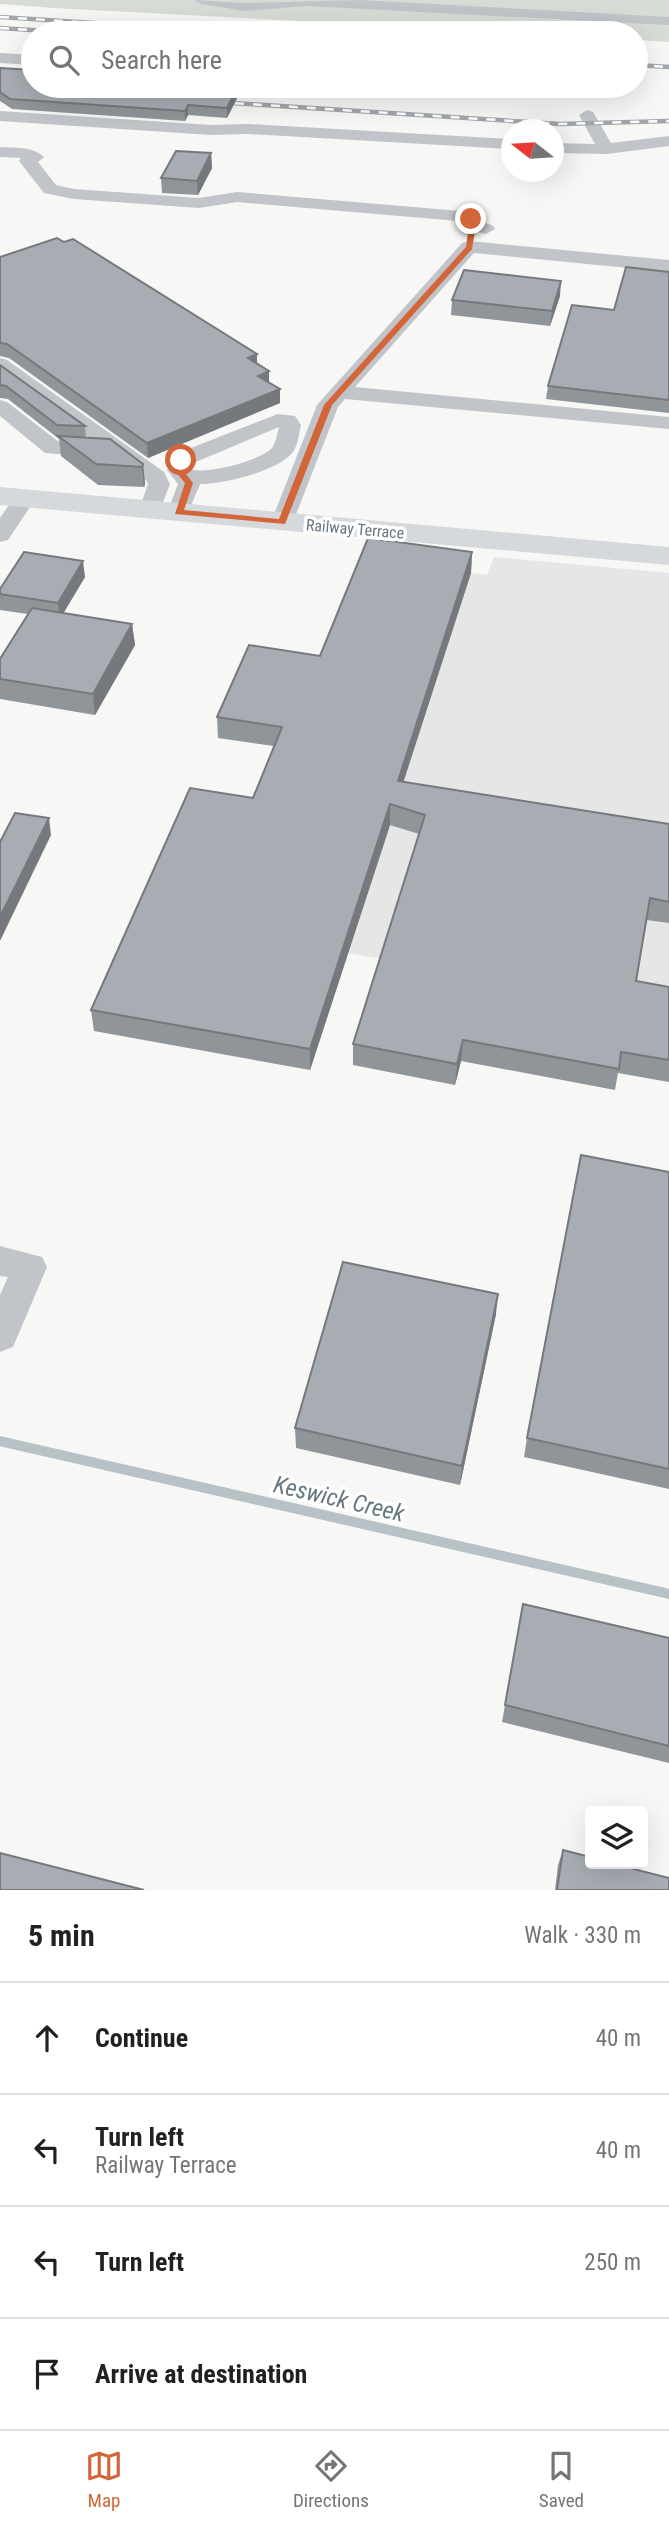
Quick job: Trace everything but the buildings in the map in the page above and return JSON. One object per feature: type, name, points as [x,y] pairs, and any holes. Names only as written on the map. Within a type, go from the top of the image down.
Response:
[{"type":"main road","name":"Railway Terrace","points":[[12,497],[669,556]]},
{"type":"street","points":[[201,0],[245,7],[307,2],[669,21]]},
{"type":"street","points":[[0,58],[21,60]]},
{"type":"street","points":[[587,115],[607,149]]},
{"type":"street","points":[[0,117],[501,145]]},
{"type":"street","points":[[564,137],[596,133],[669,135]]},
{"type":"street","points":[[564,148],[607,149],[669,141]]},
{"type":"street","points":[[0,152],[23,153],[34,157],[28,162],[50,189],[74,194],[199,203],[237,197],[304,201],[461,216],[471,219],[480,227],[469,247],[328,405],[282,522]]},
{"type":"street","points":[[469,247],[669,266]]},
{"type":"street","points":[[0,364],[156,477],[164,511]]},
{"type":"street","points":[[341,392],[669,423]]},
{"type":"street","points":[[0,406],[53,448],[117,450]]},
{"type":"street","points":[[164,511],[189,483],[186,478]]},
{"type":"street","points":[[0,535],[12,497]]},
{"type":"street","points":[[0,1336],[15,1264]]},
{"type":"shaded area","points":[[0,0],[669,0],[669,42],[648,41],[648,21],[298,21],[0,4]]},
{"type":"shaded area","points":[[494,557],[669,573],[669,1009],[348,953],[471,573],[487,575]]},
{"type":"waterway","name":"Keswick Creek","points":[[0,1441],[669,1594]]},
{"type":"railway","points":[[0,17],[62,21]]},
{"type":"railway","points":[[0,28],[21,29]]},
{"type":"railway","points":[[648,66],[669,67]]},
{"type":"railway","points":[[217,102],[560,124],[669,121]]},
{"type":"route","points":[[181,460],[178,470],[189,483],[178,513],[282,522],[328,405],[469,247],[473,225],[471,219]]}]
